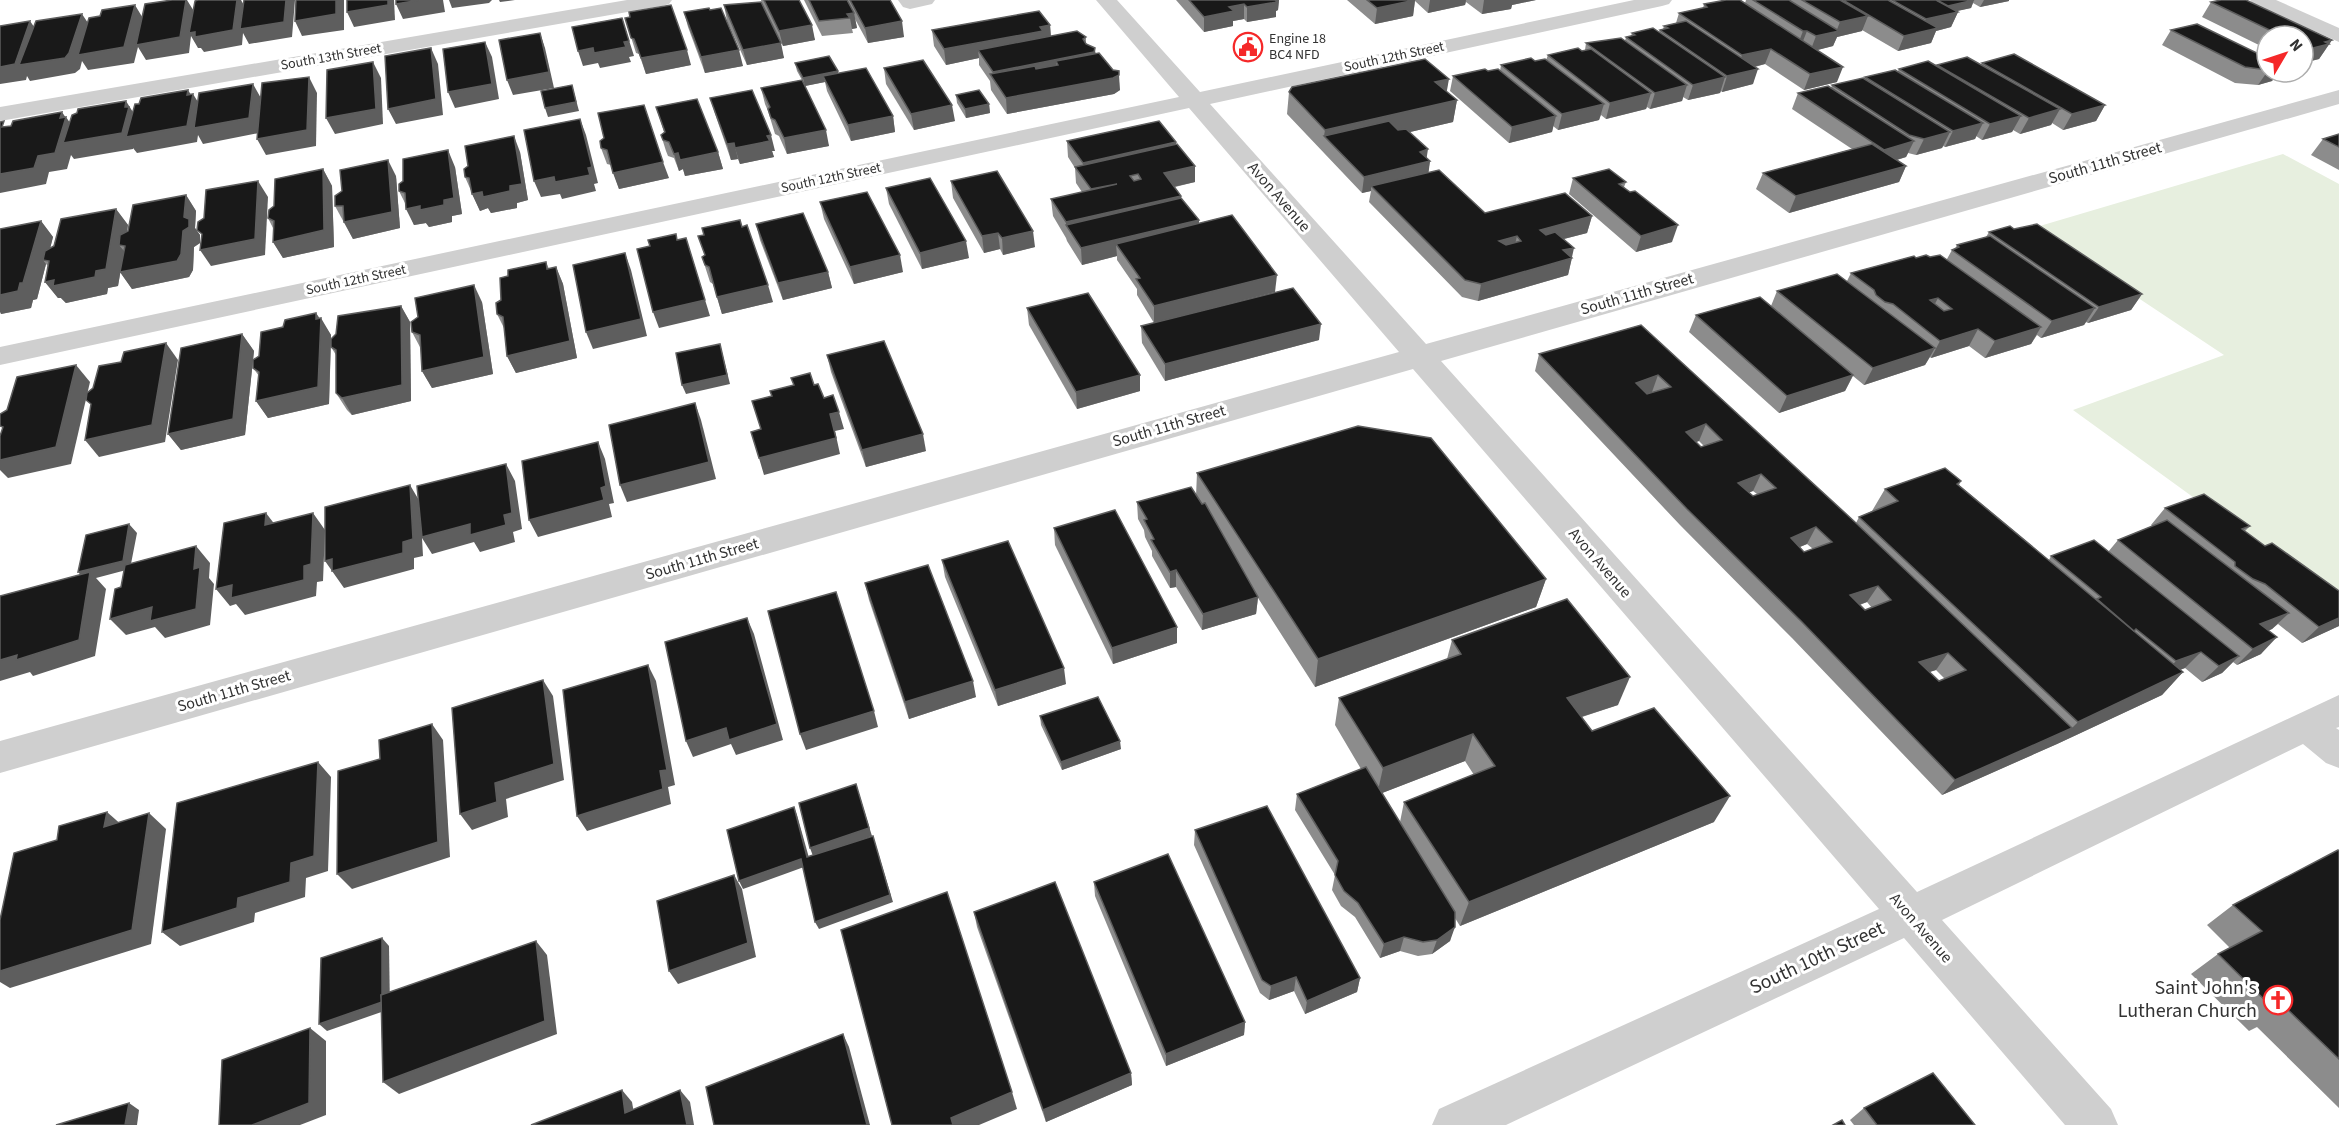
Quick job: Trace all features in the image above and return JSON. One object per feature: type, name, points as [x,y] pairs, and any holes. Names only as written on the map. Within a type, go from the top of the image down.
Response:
[{"type":"street","name":"South 13th Street","points":[[0,114],[662,0]]},
{"type":"street","points":[[908,0],[910,3],[925,0]]},
{"type":"street","name":"Avon Avenue","points":[[1106,0],[2094,1125]]},
{"type":"street","name":"South 12th Street","points":[[0,357],[1662,0]]},
{"type":"street","points":[[2260,0],[2339,36]]},
{"type":"street","name":"South 11th Street","points":[[0,757],[2339,98]]},
{"type":"street","points":[[2323,718],[2339,752]]},
{"type":"street","name":"South 10th Street","points":[[1455,1125],[1910,915],[2323,718]]},
{"type":"green space","points":[[2283,154],[2339,184],[2339,603],[2073,410],[2224,355],[2033,228]]},
{"type":"building","points":[[186,0],[180,37],[136,45],[145,4]]},
{"type":"building","points":[[237,0],[233,30],[195,37],[195,32],[189,33],[195,1]]},
{"type":"building","points":[[244,0],[286,0],[284,22],[240,29]]},
{"type":"building","points":[[296,0],[336,0],[336,14],[295,21]]},
{"type":"building","points":[[347,0],[388,0],[388,5],[347,12]]},
{"type":"building","points":[[396,0],[420,0],[396,4]]},
{"type":"building","points":[[764,0],[799,0],[812,25],[779,31]]},
{"type":"building","points":[[809,0],[847,0],[854,13],[847,14],[850,18],[819,21]]},
{"type":"building","points":[[850,0],[890,0],[902,21],[865,28]]},
{"type":"building","points":[[1189,0],[1275,0],[1277,2],[1247,7],[1244,4],[1229,7],[1234,11],[1204,17]]},
{"type":"building","points":[[1367,0],[1415,0],[1377,8]]},
{"type":"building","points":[[1740,0],[1843,67],[1810,74],[1771,49],[1742,55],[1679,13],[1707,7],[1704,4]]},
{"type":"building","points":[[1753,0],[1789,0],[1839,31],[1816,36],[1803,31]]},
{"type":"building","points":[[1802,0],[1840,0],[1868,16],[1840,22]]},
{"type":"building","points":[[1843,0],[1888,0],[1938,28],[1904,36]]},
{"type":"building","points":[[1892,0],[1936,0],[1958,12],[1926,19]]},
{"type":"building","points":[[1937,0],[1974,0],[1948,6]]},
{"type":"building","points":[[2246,0],[2298,24],[2257,24],[2211,2]]},
{"type":"building","points":[[761,2],[781,43],[743,50],[724,5]]},
{"type":"building","points":[[135,5],[124,47],[78,55],[89,18],[100,16],[102,10]]},
{"type":"building","points":[[671,5],[687,50],[641,58],[634,39],[631,38],[625,18],[630,17],[629,12]]},
{"type":"building","points":[[709,8],[710,10],[721,8],[739,50],[701,57],[684,12]]},
{"type":"building","points":[[1039,11],[1050,25],[1040,27],[1043,31],[944,49],[932,30]]},
{"type":"building","points":[[82,14],[69,53],[65,58],[19,65],[36,21]]},
{"type":"building","points":[[622,18],[629,41],[624,42],[626,47],[594,53],[593,48],[578,51],[572,27]]},
{"type":"building","points":[[30,21],[15,64],[0,67],[0,26]]},
{"type":"building","points":[[1686,21],[1758,69],[1727,76],[1660,30],[1668,28],[1664,26]]},
{"type":"building","points":[[2197,24],[2255,52],[2255,68],[2245,67],[2171,30]]},
{"type":"building","points":[[1653,28],[1725,77],[1693,85],[1626,37],[1635,35],[1632,33]]},
{"type":"building","points":[[1077,31],[1086,37],[1083,39],[1086,44],[1095,48],[1094,52],[993,72],[978,50]]},
{"type":"building","points":[[2315,32],[2332,40],[2325,42],[2329,44],[2315,48]]},
{"type":"building","points":[[540,33],[549,72],[507,80],[499,40]]},
{"type":"building","points":[[1621,38],[1687,85],[1655,93],[1586,43]]},
{"type":"building","points":[[485,42],[492,84],[448,92],[443,49]]},
{"type":"building","points":[[431,48],[436,99],[388,109],[385,56]]},
{"type":"building","points":[[1578,48],[1582,51],[1591,49],[1651,93],[1610,103],[1548,55]]},
{"type":"building","points":[[1099,53],[1113,70],[1119,71],[1119,75],[1006,98],[990,74],[1035,66],[1036,69],[1058,65],[1056,61]]},
{"type":"building","points":[[2014,54],[2105,105],[2072,114],[1982,63]]},
{"type":"building","points":[[829,56],[838,71],[803,78],[795,63]]},
{"type":"building","points":[[1967,57],[2060,109],[2029,118],[1937,65]]},
{"type":"building","points":[[1531,58],[1535,61],[1545,59],[1604,104],[1562,114],[1501,65]]},
{"type":"building","points":[[1425,59],[1449,79],[1435,82],[1457,100],[1325,130],[1289,92],[1292,87]]},
{"type":"building","points":[[923,60],[952,105],[911,114],[884,68]]},
{"type":"building","points":[[1928,61],[2021,116],[1990,124],[1899,69]]},
{"type":"building","points":[[373,62],[376,109],[326,118],[327,70]]},
{"type":"building","points":[[866,68],[893,116],[848,125],[823,76]]},
{"type":"building","points":[[1485,69],[1488,71],[1498,69],[1556,116],[1512,127],[1453,76]]},
{"type":"building","points":[[1895,70],[1983,123],[1953,131],[1865,77]]},
{"type":"building","points":[[309,77],[307,130],[257,139],[262,83]]},
{"type":"building","points":[[1863,78],[1950,132],[1924,139],[1909,135],[1832,85]]},
{"type":"building","points":[[802,80],[826,130],[784,138],[775,120],[771,118],[768,109],[770,107],[761,88]]},
{"type":"building","points":[[253,84],[249,118],[194,128],[199,93]]},
{"type":"building","points":[[572,85],[576,102],[545,108],[541,91]]},
{"type":"building","points":[[1828,86],[1914,141],[1884,150],[1798,93]]},
{"type":"building","points":[[188,90],[187,95],[193,94],[187,126],[126,137],[135,104],[139,104],[141,98]]},
{"type":"building","points":[[752,90],[771,135],[767,136],[770,141],[735,148],[734,143],[727,144],[710,98]]},
{"type":"building","points":[[979,90],[989,104],[965,109],[956,95]]},
{"type":"building","points":[[697,99],[718,152],[680,160],[678,153],[674,154],[669,142],[663,140],[661,135],[665,132],[656,107]]},
{"type":"building","points":[[126,101],[125,107],[129,107],[122,133],[63,143],[72,115],[77,113],[78,109]]},
{"type":"building","points":[[644,105],[663,162],[613,173],[607,150],[601,148],[600,141],[604,138],[598,113]]},
{"type":"building","points":[[62,112],[60,118],[66,117],[55,153],[38,156],[34,168],[0,174],[0,122],[4,121],[2,127],[11,126],[13,121]]},
{"type":"building","points":[[580,119],[592,167],[588,168],[590,175],[555,182],[554,177],[534,181],[524,130]]},
{"type":"building","points":[[1159,121],[1176,142],[1083,163],[1067,141]]},
{"type":"building","points":[[1389,121],[1398,130],[1406,129],[1428,149],[1420,152],[1430,161],[1364,177],[1324,136]]},
{"type":"building","points":[[2339,134],[2339,147],[2323,139]]},
{"type":"building","points":[[514,136],[522,184],[510,186],[510,191],[483,197],[482,192],[472,194],[469,178],[465,177],[464,169],[468,166],[465,146]]},
{"type":"building","points":[[1177,144],[1195,166],[1164,173],[1181,196],[1066,222],[1051,199],[1117,184],[1091,189],[1075,167]],"holes":[[[1138,174],[1141,179],[1134,181],[1130,176]]]},
{"type":"building","points":[[1872,144],[1906,166],[1796,196],[1763,173]]},
{"type":"building","points":[[448,150],[454,198],[444,200],[444,205],[420,210],[420,206],[406,209],[405,193],[399,191],[399,184],[403,181],[403,159]]},
{"type":"building","points":[[388,160],[392,212],[344,222],[343,206],[335,206],[335,196],[342,191],[340,170]]},
{"type":"building","points":[[323,169],[324,230],[273,242],[274,221],[268,218],[269,210],[274,206],[275,179]]},
{"type":"building","points":[[1609,169],[1626,182],[1619,184],[1630,192],[1635,191],[1678,225],[1641,236],[1573,178]]},
{"type":"building","points":[[1439,170],[1485,213],[1565,193],[1592,216],[1540,230],[1546,235],[1555,232],[1574,248],[1563,250],[1572,258],[1481,284],[1465,280],[1371,186]],"holes":[[[1517,236],[1521,241],[1506,245],[1499,241]]]},
{"type":"building","points":[[997,171],[1033,231],[1002,238],[998,233],[982,236],[951,181]]},
{"type":"building","points":[[930,178],[966,241],[920,253],[886,188]]},
{"type":"building","points":[[258,181],[255,239],[200,250],[202,234],[197,230],[198,222],[204,218],[206,190]]},
{"type":"building","points":[[867,192],[900,255],[850,267],[820,202]]},
{"type":"building","points":[[186,195],[184,217],[189,219],[189,227],[183,231],[181,254],[177,261],[120,272],[125,246],[119,245],[120,235],[128,231],[133,205]]},
{"type":"building","points":[[1181,198],[1199,220],[1081,248],[1066,225]]},
{"type":"building","points":[[116,209],[106,269],[96,271],[95,277],[53,286],[54,280],[45,282],[49,261],[43,260],[45,251],[54,246],[61,219]]},
{"type":"building","points":[[803,213],[828,272],[778,283],[756,224]]},
{"type":"building","points":[[1232,215],[1277,275],[1154,306],[1136,279],[1140,278],[1116,244]]},
{"type":"building","points":[[740,220],[742,227],[747,225],[768,285],[717,297],[709,267],[705,265],[702,257],[705,255],[698,236],[704,235],[702,228]]},
{"type":"building","points":[[41,221],[23,283],[20,283],[18,291],[0,295],[0,229]]},
{"type":"building","points":[[2037,224],[2142,294],[2099,307],[1989,232],[2010,226],[2014,229]]},
{"type":"building","points":[[676,234],[677,240],[686,238],[705,300],[653,312],[637,249],[650,246],[648,240]]},
{"type":"building","points":[[1990,236],[2095,308],[2052,321],[1952,250],[1959,247],[1957,245]]},
{"type":"building","points":[[625,253],[641,319],[586,332],[573,265]]},
{"type":"building","points":[[1940,255],[2041,327],[1995,341],[1978,329],[1940,341],[1893,304],[1885,302],[1876,295],[1874,290],[1851,273],[1914,256],[1916,258]],"holes":[[[1938,298],[1952,309],[1944,311],[1930,300]]]},
{"type":"building","points":[[546,262],[547,269],[556,267],[570,341],[507,356],[503,317],[497,314],[496,303],[501,300],[500,278],[508,276],[508,270]]},
{"type":"building","points":[[1837,274],[1935,348],[1873,368],[1777,291]]},
{"type":"building","points":[[474,285],[484,357],[422,371],[420,335],[412,332],[411,322],[418,317],[415,298]]},
{"type":"building","points":[[1293,288],[1321,324],[1165,364],[1141,326]]},
{"type":"building","points":[[1088,293],[1140,375],[1076,392],[1027,308]]},
{"type":"building","points":[[1760,297],[1853,375],[1787,396],[1696,315]]},
{"type":"building","points":[[401,306],[402,385],[342,398],[336,393],[336,350],[331,347],[331,339],[336,334],[338,316]]},
{"type":"building","points":[[316,313],[316,319],[321,318],[318,387],[256,401],[259,372],[253,368],[253,360],[259,356],[261,332],[283,327],[285,320]]},
{"type":"building","points":[[1641,325],[1856,523],[2072,728],[1955,780],[1802,622],[1687,509],[1539,354]],"holes":[[[1658,375],[1671,387],[1647,394],[1636,383]],[[1706,424],[1722,440],[1701,447],[1686,432]],[[1761,474],[1776,488],[1753,496],[1738,483]],[[1816,527],[1832,542],[1804,552],[1791,538]],[[1878,586],[1891,600],[1865,610],[1850,595]],[[1948,653],[1966,670],[1939,681],[1919,662]]]},
{"type":"building","points":[[242,334],[233,419],[168,434],[181,348]]},
{"type":"building","points":[[884,341],[923,434],[862,450],[827,355]]},
{"type":"building","points":[[166,343],[152,425],[85,440],[91,404],[86,400],[87,393],[93,388],[99,366],[121,362],[124,352]]},
{"type":"building","points":[[720,344],[727,375],[682,385],[676,353]]},
{"type":"building","points":[[76,365],[56,447],[0,460],[0,436],[3,427],[0,426],[0,414],[7,410],[17,377]]},
{"type":"building","points":[[810,373],[814,385],[818,384],[824,398],[833,395],[839,412],[830,414],[836,438],[759,458],[751,432],[761,429],[752,401],[772,396],[770,391],[794,385],[791,378]]},
{"type":"building","points":[[695,403],[709,462],[620,485],[609,425]]},
{"type":"building","points":[[1358,426],[1431,438],[1546,579],[1318,659],[1197,473]]},
{"type":"building","points":[[598,442],[606,486],[601,488],[604,500],[529,520],[522,461]]},
{"type":"building","points":[[506,464],[512,513],[504,515],[506,525],[470,535],[470,524],[422,537],[417,486]]},
{"type":"building","points":[[1945,468],[1961,481],[1957,484],[2183,672],[2078,722],[1859,517],[1898,501],[1885,489]]},
{"type":"building","points":[[410,485],[413,539],[403,542],[403,553],[332,571],[332,559],[325,561],[325,507]]},
{"type":"building","points":[[1191,487],[1202,504],[1205,503],[1258,597],[1203,614],[1176,570],[1170,572],[1151,540],[1154,539],[1144,520],[1147,519],[1137,502]]},
{"type":"building","points":[[2204,494],[2250,526],[2242,529],[2265,546],[2272,543],[2339,591],[2339,618],[2319,627],[2265,584],[2253,579],[2235,566],[2235,562],[2165,508]]},
{"type":"building","points":[[1115,510],[1177,627],[1112,648],[1054,528]]},
{"type":"building","points":[[266,513],[265,525],[313,513],[311,564],[304,566],[304,580],[231,598],[232,585],[216,589],[224,523]]},
{"type":"building","points":[[2167,520],[2289,613],[2260,624],[2277,637],[2253,649],[2118,540]]},
{"type":"building","points":[[129,524],[123,561],[78,572],[86,535]]},
{"type":"building","points":[[2094,540],[2239,656],[2219,666],[2201,652],[2176,661],[2136,629],[2134,631],[2097,599],[2101,597],[2051,556]]},
{"type":"building","points":[[1008,541],[1064,668],[995,690],[942,560]]},
{"type":"building","points":[[196,546],[194,569],[200,567],[196,609],[150,621],[152,607],[110,619],[115,589],[121,587],[125,565]]},
{"type":"building","points":[[928,565],[973,681],[905,702],[865,583]]},
{"type":"building","points":[[90,572],[79,640],[16,660],[17,655],[0,660],[0,596]]},
{"type":"building","points":[[836,592],[874,711],[800,734],[768,611]]},
{"type":"building","points":[[1567,599],[1630,677],[1567,698],[1592,731],[1654,708],[1730,796],[1469,902],[1404,802],[1495,766],[1473,734],[1383,768],[1339,698],[1461,654],[1452,640]]},
{"type":"building","points":[[747,618],[777,724],[729,740],[726,728],[686,741],[665,642]]},
{"type":"building","points":[[648,665],[667,770],[660,771],[663,789],[577,816],[563,690]]},
{"type":"building","points":[[543,680],[554,764],[495,783],[497,802],[460,814],[452,708]]},
{"type":"building","points":[[1098,697],[1120,741],[1061,762],[1040,716]]},
{"type":"building","points":[[432,724],[438,842],[337,874],[338,771],[380,759],[379,740]]},
{"type":"building","points":[[318,762],[314,856],[291,863],[290,882],[238,898],[237,908],[162,932],[177,803]]},
{"type":"building","points":[[1366,767],[1455,912],[1455,927],[1437,940],[1423,942],[1404,937],[1384,944],[1358,903],[1344,891],[1335,875],[1338,861],[1297,794]]},
{"type":"building","points":[[856,784],[869,828],[810,848],[799,803]]},
{"type":"building","points":[[1267,806],[1360,978],[1307,1001],[1296,977],[1271,986],[1262,980],[1195,830]]},
{"type":"building","points":[[794,807],[807,857],[873,836],[890,895],[815,922],[801,859],[739,881],[727,830]]},
{"type":"building","points":[[107,812],[104,827],[149,813],[132,930],[0,971],[0,920],[14,853],[57,840],[59,826]]},
{"type":"building","name":"Saint John's Lutheran Church","points":[[2338,850],[2339,1059],[2286,1008],[2278,1013],[2218,954],[2262,931],[2233,905]]},
{"type":"building","points":[[1168,854],[1245,1022],[1166,1054],[1094,882]]},
{"type":"building","points":[[734,875],[748,943],[669,971],[657,901]]},
{"type":"building","points":[[1055,882],[1131,1073],[1043,1110],[974,912]]},
{"type":"building","points":[[947,892],[1012,1092],[951,1118],[953,1125],[892,1125],[841,930]]},
{"type":"building","points":[[382,938],[382,1002],[319,1024],[321,958]]},
{"type":"building","points":[[536,941],[545,1021],[383,1082],[381,995]]},
{"type":"building","points":[[310,1028],[309,1103],[252,1125],[219,1125],[222,1060]]},
{"type":"building","points":[[843,1034],[867,1125],[714,1125],[706,1087]]},
{"type":"building","points":[[1933,1073],[1975,1125],[1877,1125],[1864,1108]]},
{"type":"building","points":[[622,1090],[625,1113],[680,1090],[687,1125],[531,1125]]},
{"type":"building","points":[[129,1103],[125,1125],[56,1125]]},
{"type":"building","points":[[1842,1120],[1845,1125],[1833,1125]]},
{"type":"place","name":"Engine 18 BC4 NFD","points":[[1248,47]]},
{"type":"place","name":"Saint John's Lutheran Church","points":[[2278,1000]]}]
